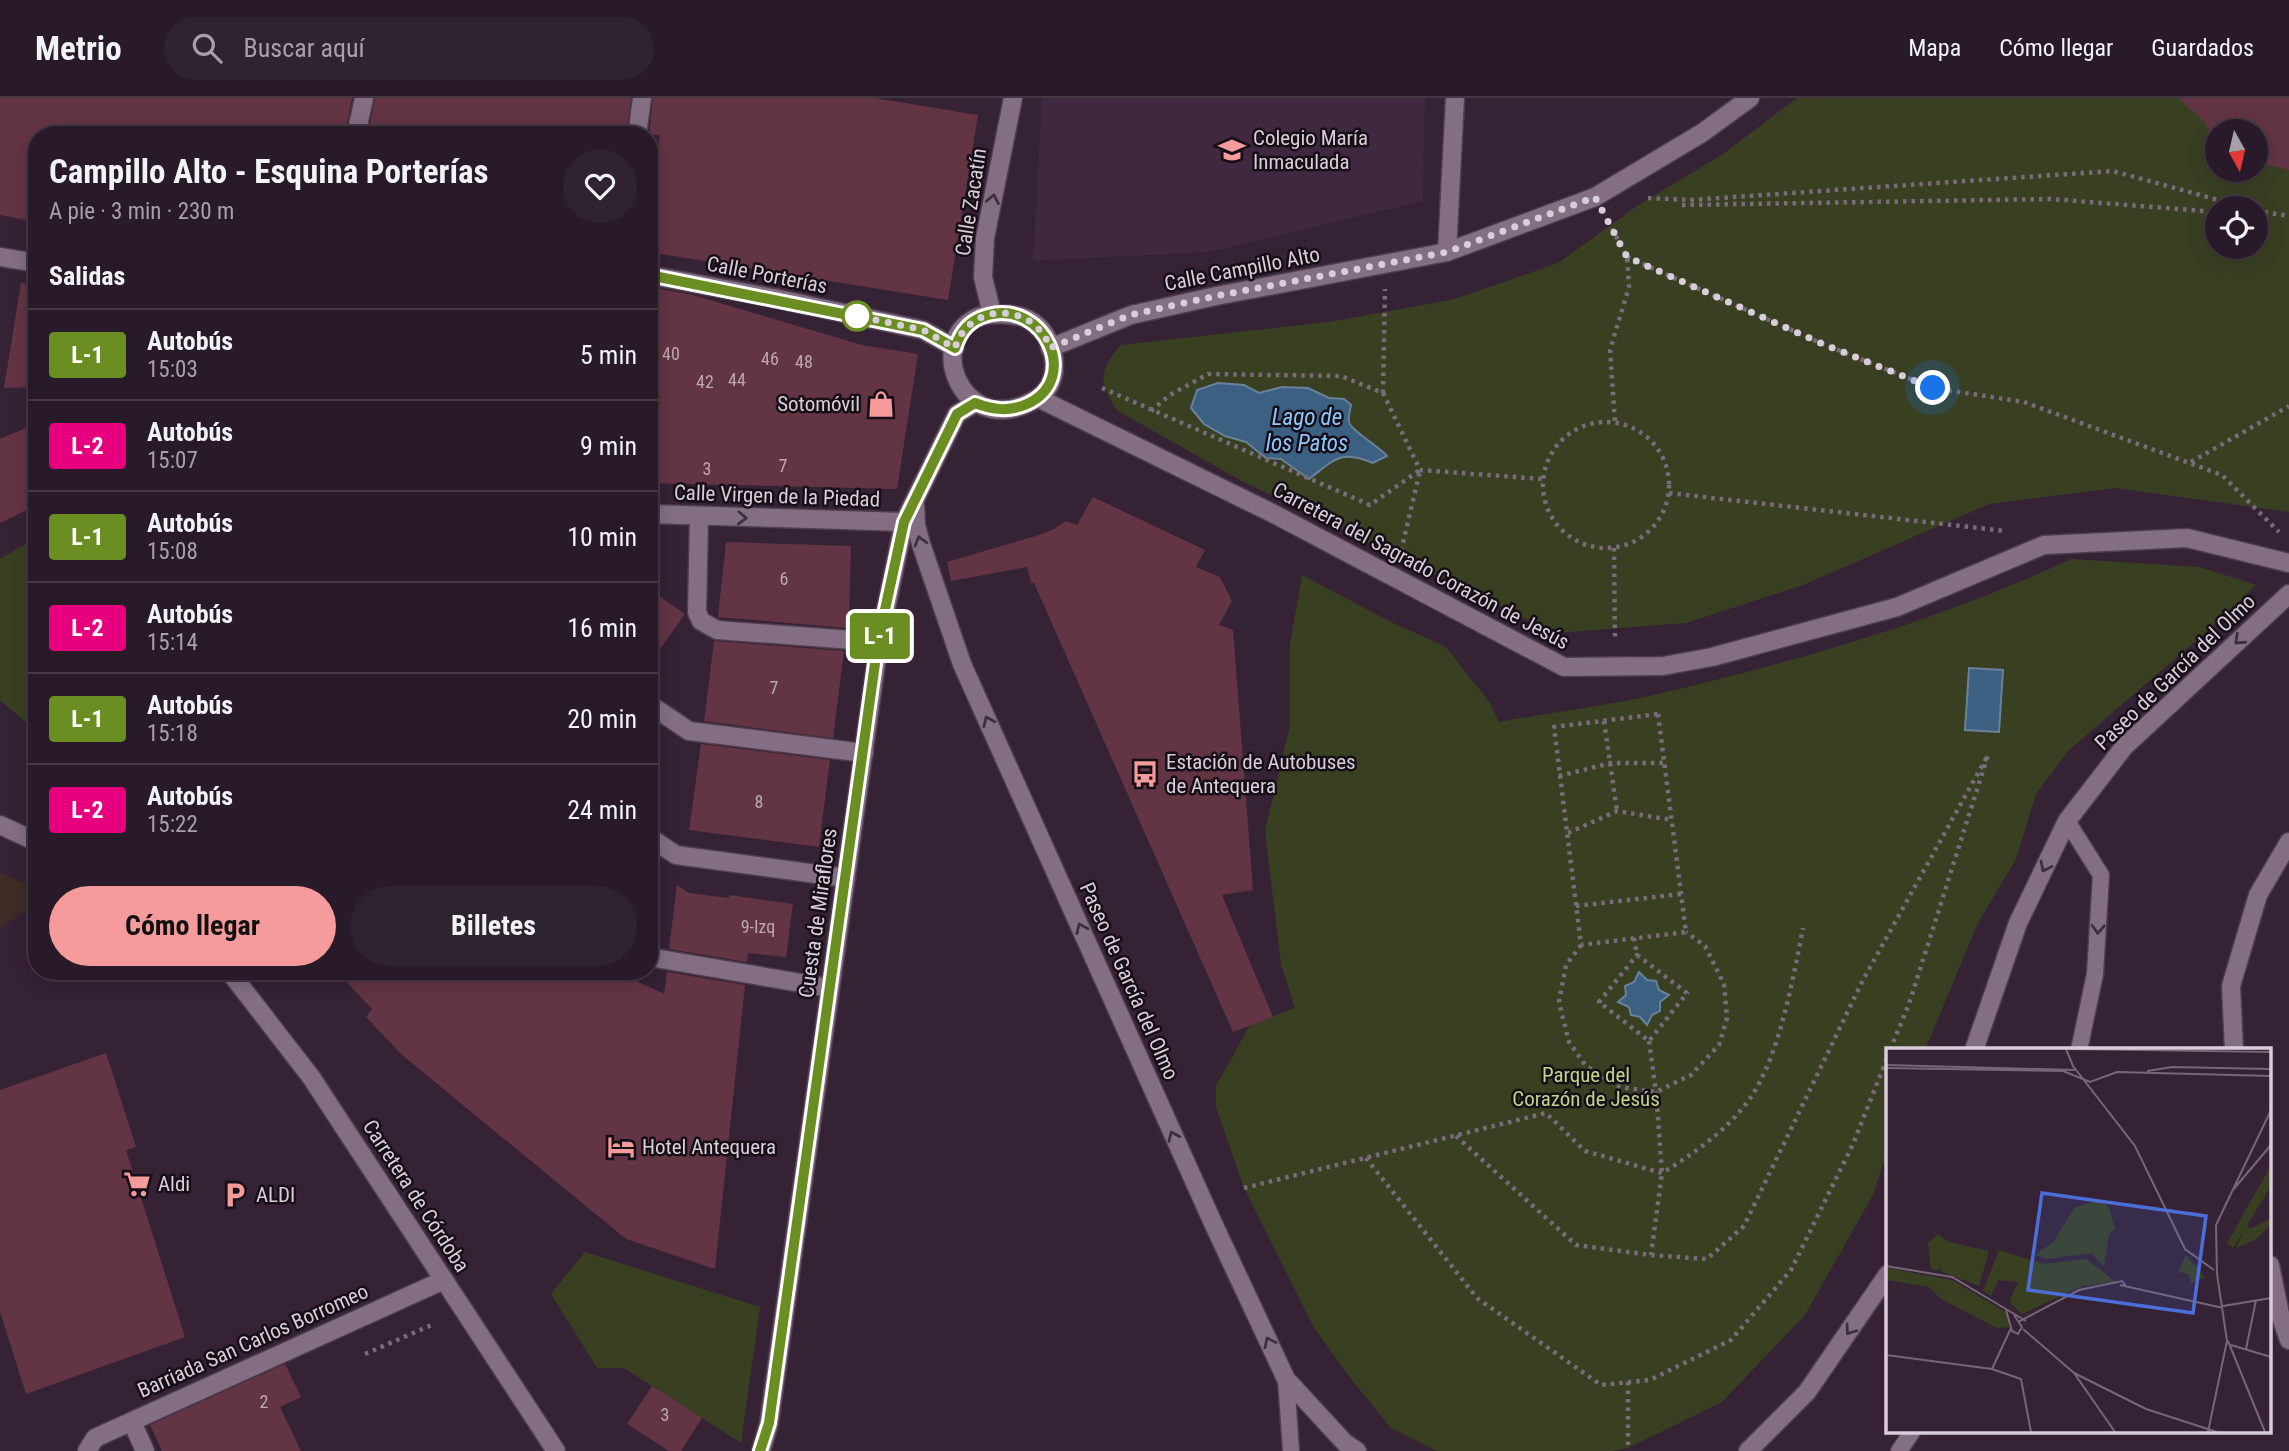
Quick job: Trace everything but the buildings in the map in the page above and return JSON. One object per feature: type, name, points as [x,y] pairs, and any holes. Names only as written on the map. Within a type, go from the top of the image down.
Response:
[{"type":"street","points":[[358,126],[364,98]]},
{"type":"street","points":[[638,126],[642,98]]},
{"type":"street","name":"Calle Zacatín","points":[[992,314],[983,277],[985,238],[1013,98]]},
{"type":"street","points":[[1447,252],[1455,98]]},
{"type":"street","name":"Calle Campillo Alto","points":[[1050,348],[1130,315],[1447,252],[1595,197],[1702,133],[1750,98]]},
{"type":"street","points":[[0,257],[28,261]]},
{"type":"street","name":"Calle Porterías","points":[[658,277],[923,330],[955,348]]},
{"type":"street","points":[[992,314],[1018,316],[1029,320],[1046,337],[1050,348],[1053,371],[1050,384],[1038,398],[1021,407],[989,409],[975,403],[958,384],[954,370],[955,348],[965,327],[976,318],[992,314]]},
{"type":"street","name":"Carretera del Sagrado Corazón de Jesús","points":[[1038,398],[1274,514],[1564,667],[1662,666],[1712,657],[1897,607],[2045,545],[2187,538],[2289,563]]},
{"type":"street","name":"Cuesta de Miraflores","points":[[761,1451],[769,1423],[878,642],[904,522],[957,414],[975,403]]},
{"type":"street","name":"Paseo de García del Olmo","points":[[915,500],[916,525],[921,544],[962,664],[1207,1211],[1286,1379],[1345,1443],[1357,1451]]},
{"type":"street","name":"Calle Virgen de la Piedad","points":[[658,515],[904,522]]},
{"type":"street","points":[[699,517],[697,612],[706,625],[717,630],[878,642]]},
{"type":"street","name":"Paseo de García del Olmo","points":[[1975,1048],[2018,923],[2067,821],[2124,747],[2289,594]]},
{"type":"street","points":[[658,710],[689,731],[864,754]]},
{"type":"street","points":[[0,825],[28,838]]},
{"type":"street","points":[[2234,1048],[2231,986],[2258,895],[2289,842]]},
{"type":"street","points":[[658,843],[676,855],[846,878]]},
{"type":"street","points":[[658,959],[831,988]]},
{"type":"street","name":"Carretera de Córdoba","points":[[236,980],[311,1077],[556,1451]]},
{"type":"street","points":[[2272,1275],[2280,1314],[2289,1340]]},
{"type":"street","points":[[1748,1451],[1807,1392],[1886,1277]]},
{"type":"street","name":"Barriada San Carlos Borromeo","points":[[87,1451],[95,1438],[444,1280]]},
{"type":"street","points":[[132,1422],[145,1451]]},
{"type":"lane","points":[[2067,821],[2101,875],[2095,974],[2079,1048]]},
{"type":"lane","points":[[1286,1379],[1291,1451]]},
{"type":"lane","points":[[1899,1451],[1911,1434]]},
{"type":"path","points":[[1615,422],[1610,350],[1629,287],[1627,257],[1595,197],[1690,200],[2113,171],[2205,196]]},
{"type":"path","points":[[1682,205],[2051,199],[2205,211]]},
{"type":"path","points":[[2268,214],[2289,217]]},
{"type":"path","points":[[1627,257],[1823,344],[1933,388],[2024,402],[2222,475],[2279,533]]},
{"type":"path","points":[[1385,265],[1383,393],[1420,470],[1395,578]]},
{"type":"path","points":[[1151,411],[1170,395],[1208,374],[1341,376],[1383,393]]},
{"type":"path","points":[[1102,388],[1370,505],[1420,470],[1542,479]]},
{"type":"path","points":[[2190,462],[2289,407]]},
{"type":"path","points":[[1595,422],[1615,422],[1634,428],[1650,439],[1662,455],[1668,473],[1669,492],[1663,512],[1651,529],[1634,541],[1614,548],[1595,547],[1577,541],[1562,530],[1550,516],[1543,498],[1542,479],[1547,459],[1559,442],[1575,429],[1595,422]]},
{"type":"path","points":[[1669,492],[2011,532]]},
{"type":"path","points":[[1614,548],[1615,666]]},
{"type":"path","points":[[1581,945],[1686,932],[1705,946],[1724,984],[1727,1018],[1719,1045],[1691,1075],[1656,1091],[1620,1087],[1587,1066],[1569,1042],[1559,1002],[1566,965],[1581,945],[1554,727],[1658,714],[1686,932]]},
{"type":"path","points":[[1604,721],[1617,811]]},
{"type":"path","points":[[1456,1136],[1576,1245],[1707,1259],[1744,1226],[1863,980],[1988,755],[1909,1004],[1891,1048]]},
{"type":"path","points":[[1559,776],[1611,763],[1664,763]]},
{"type":"path","points":[[1567,833],[1617,811],[1672,820]]},
{"type":"path","points":[[1576,906],[1681,894]]},
{"type":"path","points":[[1662,1173],[1723,1130],[1752,1096],[1775,1046],[1803,928]]},
{"type":"path","points":[[1634,939],[1637,955],[1687,993],[1649,1041]]},
{"type":"path","points":[[1637,955],[1599,1002],[1649,1041],[1662,1173],[1651,1255]]},
{"type":"path","points":[[1366,1158],[1477,1298],[1601,1385],[1650,1380],[1731,1340],[1791,1270],[1853,1144],[1886,1061]]},
{"type":"path","points":[[1244,1188],[1546,1113],[1585,1151],[1662,1173]]},
{"type":"path","points":[[365,1354],[435,1324]]},
{"type":"path","points":[[1628,1382],[1628,1448]]},
{"type":"shaded area","name":"Colegio María Inmaculada","points":[[1042,98],[1425,98],[1423,201],[1209,252],[1033,261]]},
{"type":"shaded area","points":[[0,873],[28,884],[28,908],[0,928]]},
{"type":"green space","points":[[1797,98],[2289,98],[2289,512],[2116,488],[1989,504],[1803,585],[1686,623],[1555,633],[1240,480],[1118,411],[1104,385],[1103,378],[1108,362],[1121,345],[1329,322],[1455,299],[1558,263],[1640,204],[1723,154]]},
{"type":"green space","points":[[28,542],[28,724],[0,700],[0,559]]},
{"type":"green space","name":"Parque del Corazón de Jesús","points":[[2071,559],[2200,567],[2256,585],[2227,614],[2068,751],[2036,794],[2016,859],[1977,925],[1926,1048],[1886,1048],[1886,1155],[1873,1195],[1805,1315],[1722,1402],[1628,1448],[1610,1451],[1437,1451],[1391,1428],[1347,1374],[1313,1326],[1244,1188],[1216,1107],[1216,1086],[1250,1025],[1295,1008],[1281,964],[1265,831],[1290,726],[1290,644],[1302,575],[1391,622],[1446,647],[1490,703],[1499,722],[1642,698],[1818,652],[1921,620]]},
{"type":"green space","points":[[585,1252],[760,1307],[741,1443],[624,1368],[597,1368],[551,1294]]},
{"type":"water","name":"Lago de los Patos","points":[[1218,383],[1244,385],[1259,393],[1282,387],[1308,388],[1329,398],[1344,399],[1351,405],[1351,425],[1387,456],[1373,463],[1353,457],[1338,459],[1309,479],[1281,459],[1266,458],[1246,442],[1225,436],[1204,424],[1191,408],[1197,390]]},
{"type":"water","points":[[1969,668],[2003,670],[1999,732],[1965,730]]},
{"type":"water","points":[[1639,972],[1647,980],[1656,981],[1659,990],[1669,995],[1660,1002],[1660,1011],[1652,1015],[1647,1025],[1640,1017],[1631,1015],[1629,1007],[1618,1002],[1626,995],[1625,986],[1634,982]]},
{"type":"bus line","name":"L-1","points":[[658,277],[923,330],[955,348],[965,327],[976,318],[992,314],[1018,316],[1029,320],[1040,329],[1046,337],[1053,359],[1050,384],[1034,401],[1021,407],[999,410],[975,403],[957,414],[904,522],[878,642],[769,1423],[760,1451]]},
{"type":"place","name":"Colegio María Inmaculada","points":[[1232,150]]},
{"type":"place","name":"Sotomóvil","points":[[881,404]]},
{"type":"place","name":"Estación de Autobuses de Antequera","points":[[1145,774]]},
{"type":"place","name":"Hotel Antequera","points":[[621,1147]]},
{"type":"place","name":"Aldi","points":[[137,1184]]},
{"type":"place","name":"ALDI","points":[[235,1195]]},
{"type":"route","points":[[857,316],[848,314],[923,330],[955,348],[965,327],[976,318],[1006,314],[1029,320],[1046,337],[1050,348],[1130,315],[1447,252],[1595,197],[1627,257],[1823,344],[1933,388]]}]
